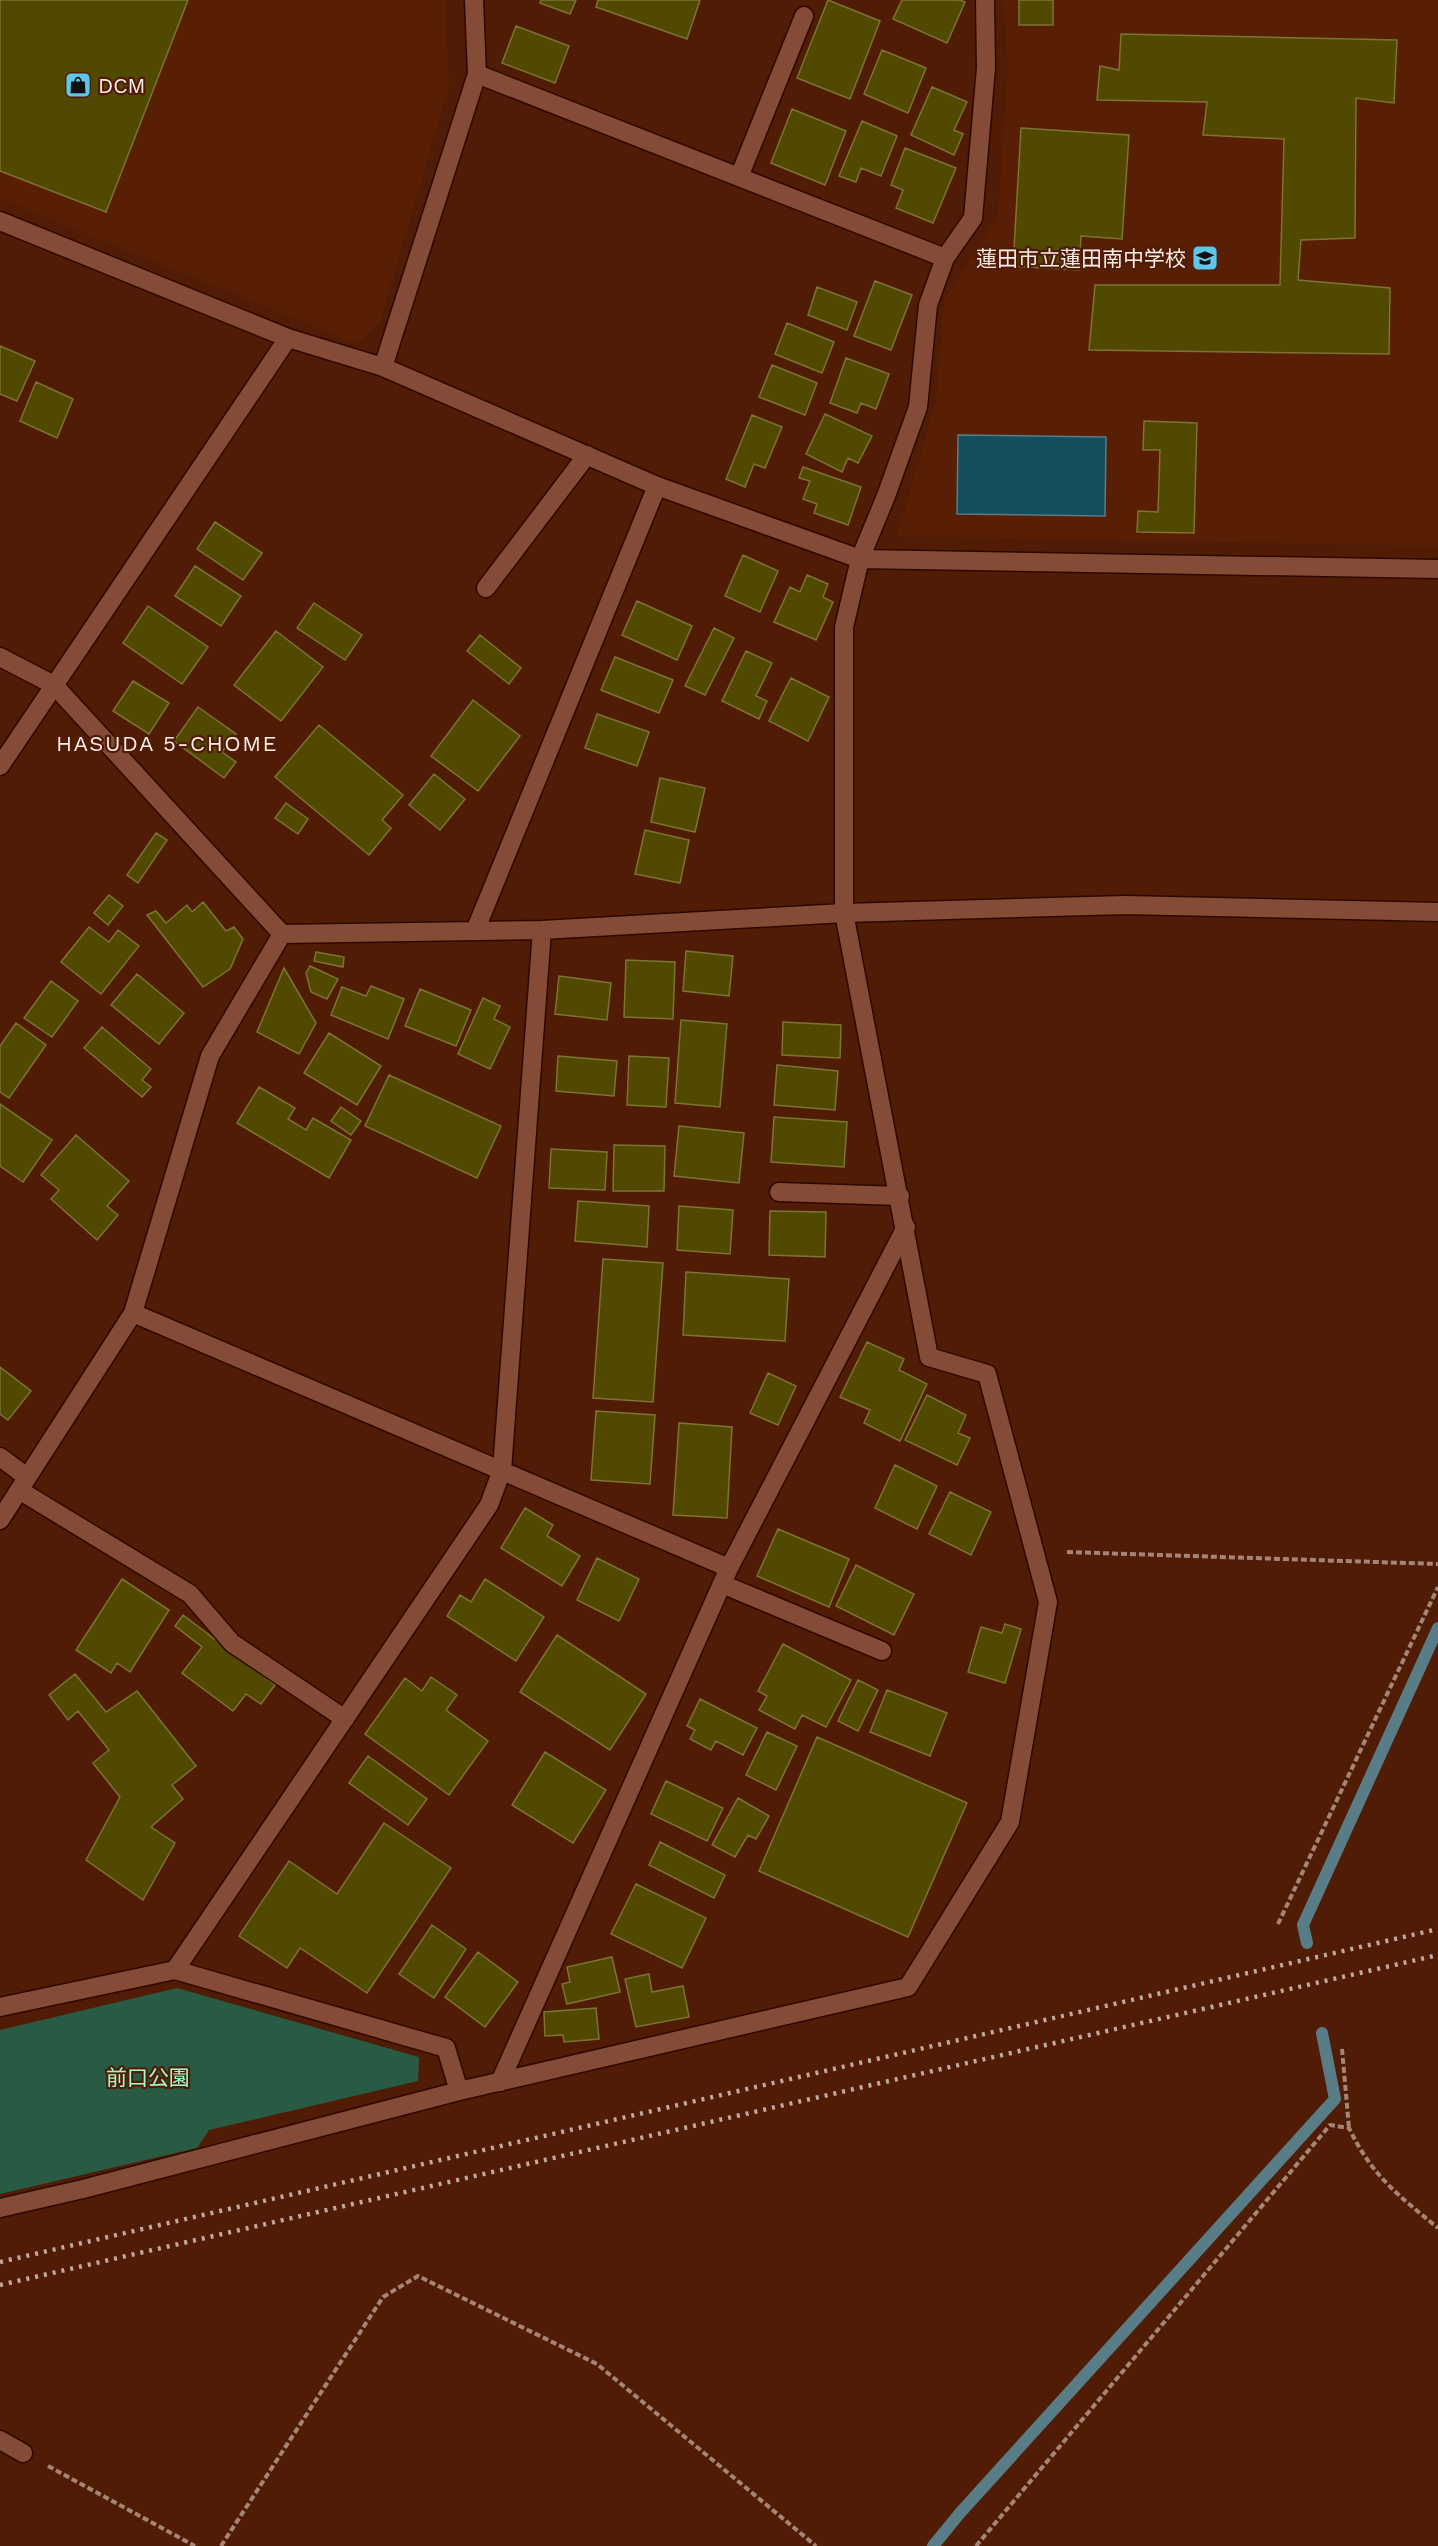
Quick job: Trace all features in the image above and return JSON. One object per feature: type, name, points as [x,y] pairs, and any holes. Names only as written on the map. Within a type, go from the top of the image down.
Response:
[{"type":"street","points":[[383,367],[477,74],[474,0]]},
{"type":"street","points":[[0,2208],[83,2189],[459,2091],[908,1987],[1010,1822],[1048,1602],[987,1374],[929,1357],[906,1227],[844,914],[844,627],[860,559],[886,496],[918,407],[928,305],[945,258],[973,218],[986,68],[985,0]]},
{"type":"street","points":[[738,177],[804,16]]},
{"type":"street","points":[[477,74],[945,258]]},
{"type":"street","points":[[0,221],[288,338],[383,367],[657,486],[860,559],[1438,569]]},
{"type":"street","points":[[0,766],[288,338]]},
{"type":"street","points":[[486,588],[587,455]]},
{"type":"street","points":[[475,931],[657,486]]},
{"type":"street","points":[[0,657],[54,686],[282,934],[542,930],[844,914],[1125,905],[1438,912]]},
{"type":"street","points":[[176,1970],[489,1505],[502,1470],[542,930]]},
{"type":"street","points":[[0,1520],[133,1313],[210,1056],[282,934]]},
{"type":"street","points":[[779,1192],[900,1196]]},
{"type":"street","points":[[500,2082],[726,1576],[906,1227]]},
{"type":"street","points":[[133,1313],[502,1470],[882,1651]]},
{"type":"street","points":[[0,1457],[23,1484],[190,1594],[232,1643],[345,1719]]},
{"type":"street","points":[[0,2007],[176,1970],[446,2048],[459,2091]]},
{"type":"street","points":[[0,2440],[23,2453]]},
{"type":"path","points":[[1035,1551],[1438,1564]]},
{"type":"path","points":[[1278,1924],[1438,1587]]},
{"type":"path","points":[[1342,2049],[1349,2128],[1362,2154],[1385,2183],[1438,2228]]},
{"type":"path","points":[[976,2546],[1330,2126],[1349,2128]]},
{"type":"path","points":[[221,2546],[383,2297],[418,2276],[597,2364],[816,2546]]},
{"type":"path","points":[[23,2453],[195,2546]]},
{"type":"shaded area","points":[[0,0],[445,0],[449,86],[380,322],[357,344],[0,199]]},
{"type":"shaded area","name":"蓮田市立蓮田南中学校","points":[[1003,0],[1438,0],[1438,546],[897,536],[936,400],[944,300],[998,217],[1008,67]]},
{"type":"green space","name":"前口公園","points":[[177,1988],[419,2057],[418,2081],[209,2130],[197,2148],[0,2194],[0,2030]]},
{"type":"water","points":[[958,435],[1106,437],[1105,516],[957,514]]},
{"type":"building","name":"DCM","points":[[0,0],[188,0],[106,212],[0,171]]},
{"type":"building","points":[[541,0],[576,0],[570,14],[540,3]]},
{"type":"building","points":[[598,0],[700,0],[687,39],[596,7]]},
{"type":"building","points":[[828,0],[880,21],[850,99],[797,78]]},
{"type":"building","points":[[902,0],[960,0],[965,2],[947,43],[893,19]]},
{"type":"building","points":[[1019,0],[1053,0],[1053,25],[1019,25]]},
{"type":"building","points":[[516,26],[569,46],[555,83],[502,63]]},
{"type":"building","points":[[1121,34],[1397,40],[1394,103],[1356,98],[1355,238],[1301,240],[1298,280],[1390,288],[1389,354],[1089,350],[1095,285],[1280,285],[1284,139],[1203,135],[1207,102],[1097,100],[1100,66],[1119,70]]},
{"type":"building","points":[[882,50],[926,68],[908,113],[864,94]]},
{"type":"building","points":[[932,87],[967,102],[954,130],[963,134],[954,155],[911,135]]},
{"type":"building","points":[[792,109],[846,131],[825,185],[771,163]]},
{"type":"building","points":[[862,121],[897,136],[881,176],[861,168],[856,182],[839,176]]},
{"type":"building","points":[[1021,128],[1129,135],[1122,239],[1081,236],[1079,270],[1013,266]]},
{"type":"building","points":[[905,148],[956,168],[933,223],[896,208],[903,190],[891,185]]},
{"type":"building","points":[[875,281],[912,295],[891,350],[854,336]]},
{"type":"building","points":[[817,287],[857,302],[847,330],[808,315]]},
{"type":"building","points":[[787,323],[834,342],[822,373],[775,354]]},
{"type":"building","points":[[0,346],[35,361],[17,401],[0,394]]},
{"type":"building","points":[[846,358],[889,374],[876,409],[861,403],[857,413],[830,403]]},
{"type":"building","points":[[772,365],[817,383],[805,415],[759,397]]},
{"type":"building","points":[[36,382],[73,399],[57,438],[20,421]]},
{"type":"building","points":[[825,414],[872,436],[858,463],[848,458],[842,472],[806,454]]},
{"type":"building","points":[[752,415],[782,427],[765,468],[754,464],[745,487],[726,479]]},
{"type":"building","points":[[1144,421],[1197,423],[1194,533],[1137,532],[1138,511],[1158,512],[1160,450],[1143,450]]},
{"type":"building","points":[[803,467],[861,487],[848,525],[814,513],[817,504],[803,499],[810,481],[799,478]]},
{"type":"building","points":[[215,522],[262,553],[243,580],[197,549]]},
{"type":"building","points":[[743,555],[778,571],[760,612],[725,596]]},
{"type":"building","points":[[195,566],[241,596],[221,626],[175,596]]},
{"type":"building","points":[[807,575],[828,584],[823,597],[833,602],[816,640],[774,622],[790,587],[800,592]]},
{"type":"building","points":[[637,601],[692,626],[677,660],[622,635]]},
{"type":"building","points":[[314,603],[362,635],[345,660],[297,628]]},
{"type":"building","points":[[148,606],[208,647],[182,684],[123,643]]},
{"type":"building","points":[[714,628],[734,638],[705,695],[685,686]]},
{"type":"building","points":[[276,631],[323,667],[281,721],[234,685]]},
{"type":"building","points":[[480,635],[521,668],[509,684],[467,651]]},
{"type":"building","points":[[746,651],[772,663],[756,696],[767,701],[759,719],[722,701]]},
{"type":"building","points":[[615,657],[673,680],[659,713],[601,690]]},
{"type":"building","points":[[791,678],[829,697],[808,741],[769,721]]},
{"type":"building","points":[[133,681],[169,703],[149,734],[113,711]]},
{"type":"building","points":[[473,700],[520,736],[478,791],[431,756]]},
{"type":"building","points":[[198,707],[236,734],[222,752],[236,762],[224,778],[174,741]]},
{"type":"building","points":[[597,714],[649,732],[637,766],[585,748]]},
{"type":"building","points":[[319,725],[403,795],[382,820],[391,828],[369,855],[275,777]]},
{"type":"building","points":[[434,774],[465,799],[440,830],[409,805]]},
{"type":"building","points":[[660,778],[705,788],[695,832],[651,822]]},
{"type":"building","points":[[286,803],[308,819],[298,834],[275,818]]},
{"type":"building","points":[[645,830],[689,840],[680,883],[635,874]]},
{"type":"building","points":[[156,833],[167,840],[138,883],[127,875]]},
{"type":"building","points":[[109,895],[123,906],[108,925],[94,913]]},
{"type":"building","points":[[203,902],[226,931],[234,927],[243,939],[230,969],[203,987],[147,915],[156,911],[166,923],[187,905],[192,912]]},
{"type":"building","points":[[89,927],[109,942],[118,930],[139,946],[101,994],[61,962]]},
{"type":"building","points":[[686,951],[733,956],[729,996],[683,991]]},
{"type":"building","points":[[316,952],[344,957],[343,967],[314,961]]},
{"type":"building","points":[[626,960],[675,962],[673,1019],[624,1017]]},
{"type":"building","points":[[310,966],[338,979],[327,999],[311,992],[306,973]]},
{"type":"building","points":[[284,968],[316,1023],[299,1054],[257,1032]]},
{"type":"building","points":[[137,974],[184,1013],[159,1044],[111,1005]]},
{"type":"building","points":[[559,976],[611,983],[607,1020],[555,1014]]},
{"type":"building","points":[[51,981],[78,1001],[52,1037],[24,1018]]},
{"type":"building","points":[[371,986],[404,999],[388,1039],[331,1015],[342,987],[366,996]]},
{"type":"building","points":[[420,989],[471,1010],[456,1046],[405,1026]]},
{"type":"building","points":[[483,998],[500,1006],[494,1019],[510,1027],[490,1069],[458,1054]]},
{"type":"building","points":[[681,1020],[727,1024],[720,1107],[675,1103]]},
{"type":"building","points":[[783,1022],[841,1025],[840,1058],[782,1055]]},
{"type":"building","points":[[16,1023],[46,1045],[9,1098],[0,1092],[0,1046]]},
{"type":"building","points":[[102,1027],[151,1069],[142,1080],[151,1087],[142,1097],[84,1048]]},
{"type":"building","points":[[329,1033],[381,1066],[357,1105],[304,1073]]},
{"type":"building","points":[[558,1056],[617,1061],[614,1096],[556,1091]]},
{"type":"building","points":[[629,1056],[669,1058],[666,1107],[627,1105]]},
{"type":"building","points":[[777,1065],[838,1071],[835,1110],[774,1105]]},
{"type":"building","points":[[389,1075],[501,1126],[477,1178],[365,1126]]},
{"type":"building","points":[[259,1087],[295,1108],[288,1119],[306,1130],[313,1118],[351,1140],[329,1178],[237,1123]]},
{"type":"building","points":[[0,1104],[52,1140],[23,1182],[0,1166]]},
{"type":"building","points":[[341,1107],[361,1121],[351,1135],[331,1121]]},
{"type":"building","points":[[774,1117],[847,1122],[844,1167],[771,1162]]},
{"type":"building","points":[[679,1126],[744,1133],[739,1183],[674,1176]]},
{"type":"building","points":[[76,1135],[129,1181],[107,1206],[118,1215],[97,1240],[51,1199],[59,1190],[41,1175]]},
{"type":"building","points":[[614,1145],[665,1146],[664,1191],[613,1191]]},
{"type":"building","points":[[551,1149],[607,1152],[605,1190],[549,1188]]},
{"type":"building","points":[[578,1201],[649,1206],[647,1247],[575,1241]]},
{"type":"building","points":[[679,1206],[733,1210],[730,1254],[677,1250]]},
{"type":"building","points":[[770,1211],[826,1212],[825,1257],[769,1255]]},
{"type":"building","points":[[603,1259],[663,1263],[653,1402],[593,1398]]},
{"type":"building","points":[[686,1272],[789,1279],[785,1341],[683,1335]]},
{"type":"building","points":[[867,1342],[904,1359],[899,1370],[927,1384],[900,1441],[864,1423],[870,1410],[840,1397]]},
{"type":"building","points":[[0,1367],[31,1391],[8,1420],[0,1414]]},
{"type":"building","points":[[768,1373],[796,1386],[778,1425],[750,1413]]},
{"type":"building","points":[[927,1395],[966,1415],[958,1433],[970,1438],[957,1465],[905,1440]]},
{"type":"building","points":[[596,1411],[655,1415],[650,1484],[591,1480]]},
{"type":"building","points":[[679,1423],[732,1427],[727,1518],[673,1515]]},
{"type":"building","points":[[895,1465],[937,1486],[917,1529],[875,1508]]},
{"type":"building","points":[[950,1492],[991,1512],[971,1555],[929,1534]]},
{"type":"building","points":[[525,1508],[553,1525],[547,1536],[580,1556],[562,1586],[501,1548]]},
{"type":"building","points":[[778,1529],[849,1559],[829,1607],[757,1576]]},
{"type":"building","points":[[597,1558],[639,1579],[619,1621],[577,1600]]},
{"type":"building","points":[[856,1565],[914,1594],[894,1635],[836,1606]]},
{"type":"building","points":[[122,1579],[169,1610],[130,1672],[117,1663],[111,1673],[76,1650]]},
{"type":"building","points":[[485,1579],[544,1617],[516,1661],[447,1616],[460,1595],[471,1602]]},
{"type":"building","points":[[183,1615],[275,1685],[261,1704],[246,1694],[233,1711],[182,1673],[202,1647],[175,1626]]},
{"type":"building","points":[[1005,1624],[1021,1629],[1005,1683],[968,1672],[981,1627],[1002,1633]]},
{"type":"building","points":[[557,1635],[646,1694],[610,1750],[520,1692]]},
{"type":"building","points":[[783,1644],[851,1680],[826,1727],[802,1715],[795,1729],[759,1710],[767,1696],[758,1691]]},
{"type":"building","points":[[75,1674],[106,1712],[137,1691],[196,1766],[172,1785],[183,1799],[151,1827],[175,1843],[143,1900],[86,1860],[120,1797],[93,1763],[109,1750],[78,1711],[68,1720],[49,1695]]},
{"type":"building","points":[[431,1677],[457,1695],[446,1710],[488,1741],[449,1795],[365,1734],[405,1678],[422,1691]]},
{"type":"building","points":[[858,1680],[878,1690],[858,1731],[838,1721]]},
{"type":"building","points":[[887,1690],[947,1713],[930,1756],[870,1732]]},
{"type":"building","points":[[700,1699],[757,1728],[743,1755],[716,1741],[711,1750],[690,1739],[695,1730],[687,1726]]},
{"type":"building","points":[[767,1732],[797,1746],[776,1790],[746,1775]]},
{"type":"building","points":[[817,1737],[967,1803],[908,1937],[759,1871]]},
{"type":"building","points":[[545,1752],[606,1790],[573,1843],[512,1805]]},
{"type":"building","points":[[368,1756],[427,1799],[408,1825],[349,1783]]},
{"type":"building","points":[[666,1781],[723,1808],[707,1841],[651,1814]]},
{"type":"building","points":[[738,1798],[769,1816],[756,1839],[748,1835],[735,1857],[712,1845]]},
{"type":"building","points":[[384,1823],[451,1868],[367,1993],[300,1948],[287,1968],[239,1936],[289,1861],[337,1894]]},
{"type":"building","points":[[660,1842],[725,1875],[714,1898],[649,1865]]},
{"type":"building","points":[[636,1884],[706,1918],[682,1968],[611,1934]]},
{"type":"building","points":[[432,1925],[466,1949],[434,1998],[399,1974]]},
{"type":"building","points":[[478,1952],[518,1982],[485,2027],[445,1997]]},
{"type":"building","points":[[612,1957],[620,1992],[567,2004],[562,1984],[570,1982],[567,1967]]},
{"type":"building","points":[[649,1974],[652,1992],[683,1986],[689,2017],[636,2027],[625,1979]]},
{"type":"building","points":[[596,2008],[599,2039],[564,2042],[563,2035],[545,2036],[544,2012]]},
{"type":"waterway","points":[[1307,1943],[1303,1925],[1438,1628]]},
{"type":"waterway","points":[[933,2546],[960,2513],[1335,2099],[1322,2033]]},
{"type":"railway","points":[[0,2262],[1438,1929]]},
{"type":"railway","points":[[0,2285],[1438,1955]]},
{"type":"place","name":"DCM","points":[[78,85]]},
{"type":"place","name":"蓮田市立蓮田南中学校","points":[[1205,258]]},
{"type":"district","name":"HASUDA 5-CHOME","points":[[167,743]]}]
